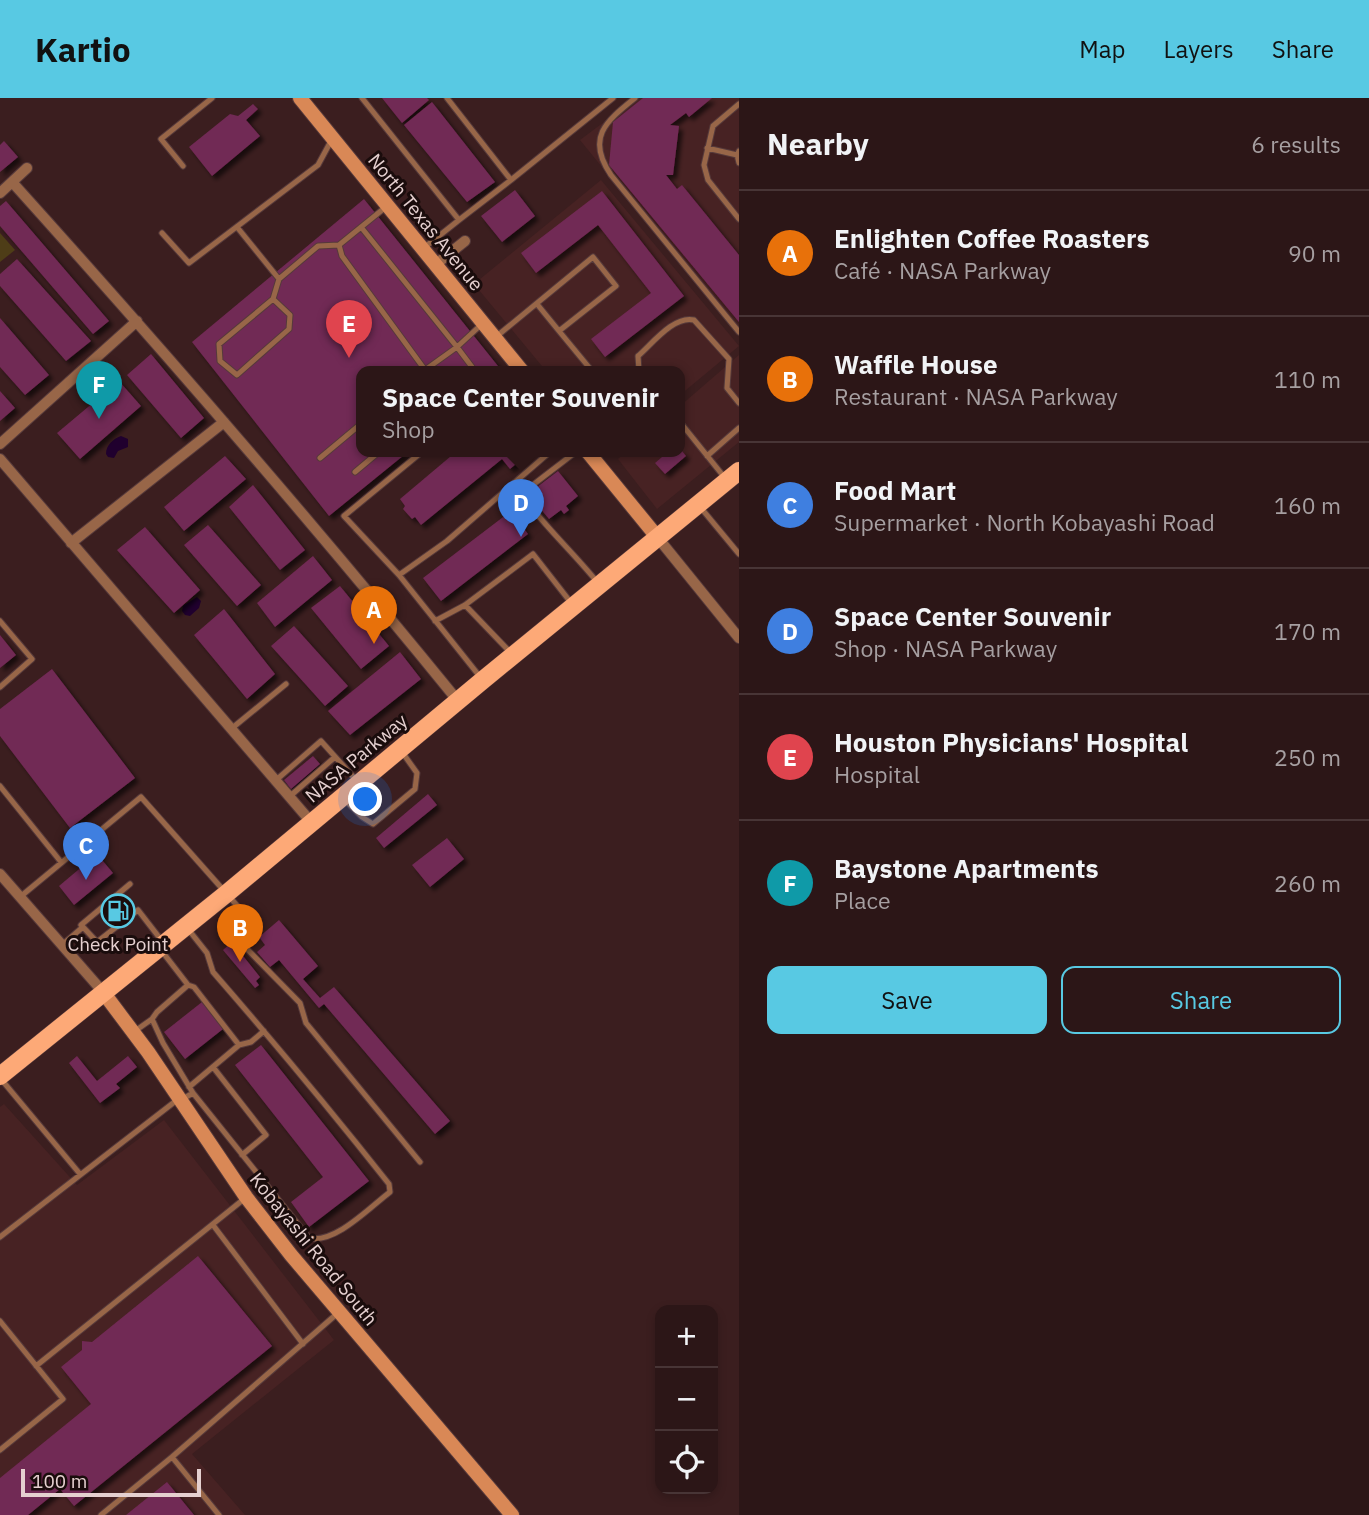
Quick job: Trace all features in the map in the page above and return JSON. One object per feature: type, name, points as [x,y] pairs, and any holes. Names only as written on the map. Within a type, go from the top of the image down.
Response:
[{"type":"main road","name":"NASA Parkway","points":[[0,1077],[733,476]]},
{"type":"street","name":"North Texas Avenue","points":[[300,98],[518,366]]},
{"type":"street","points":[[0,193],[27,168]]},
{"type":"street","points":[[13,183],[137,321],[344,561],[458,701]]},
{"type":"street","points":[[435,265],[465,241]]},
{"type":"street","points":[[0,444],[137,321]]},
{"type":"street","points":[[71,543],[224,422]]},
{"type":"street","points":[[592,457],[739,638]]},
{"type":"street","points":[[0,460],[312,823]]},
{"type":"street","points":[[0,874],[103,992]]},
{"type":"street","name":"Kobayashi Road South","points":[[103,992],[186,1095],[246,1197],[339,1312],[512,1515]]},
{"type":"lane","points":[[183,166],[161,139],[212,98]]},
{"type":"lane","points":[[362,98],[459,220]]},
{"type":"lane","points":[[447,98],[511,180]]},
{"type":"lane","points":[[422,249],[613,98]]},
{"type":"lane","points":[[635,98],[611,117],[601,133],[600,158],[739,332]]},
{"type":"lane","points":[[739,104],[713,127],[704,165],[708,180],[739,219]]},
{"type":"lane","points":[[162,233],[189,263],[318,165],[332,138]]},
{"type":"lane","points":[[706,148],[738,153],[739,163]]},
{"type":"lane","points":[[273,299],[290,314],[289,329],[236,375],[220,361],[219,344],[273,299],[279,279],[318,246],[339,245],[387,206]]},
{"type":"lane","points":[[237,227],[279,279]]},
{"type":"lane","points":[[361,227],[471,366]]},
{"type":"lane","points":[[339,245],[342,256],[421,366]]},
{"type":"lane","points":[[495,338],[593,257],[616,286],[559,331]]},
{"type":"lane","points":[[537,304],[588,366]]},
{"type":"lane","points":[[639,366],[638,356],[677,322],[686,318],[694,320],[729,359],[727,388],[739,402]]},
{"type":"lane","points":[[432,366],[483,323]]},
{"type":"lane","points":[[320,458],[356,428]]},
{"type":"lane","points":[[685,428],[707,456],[733,476]]},
{"type":"lane","points":[[707,456],[739,428]]},
{"type":"lane","points":[[355,471],[372,457]]},
{"type":"lane","points":[[416,457],[344,516],[399,575],[483,680]]},
{"type":"lane","points":[[399,575],[447,541],[544,457]]},
{"type":"lane","points":[[569,457],[521,494],[542,524],[570,549],[600,585]]},
{"type":"lane","points":[[698,505],[739,554]]},
{"type":"lane","points":[[435,621],[465,605],[533,554],[574,606]]},
{"type":"lane","points":[[465,605],[513,656]]},
{"type":"lane","points":[[0,621],[32,659],[0,687]]},
{"type":"lane","points":[[231,729],[286,684]]},
{"type":"lane","points":[[275,780],[298,765],[321,741],[359,783]]},
{"type":"lane","points":[[342,797],[373,824],[405,798],[415,789],[417,773],[400,749]]},
{"type":"lane","points":[[289,797],[335,757]]},
{"type":"lane","points":[[0,786],[61,862]]},
{"type":"lane","points":[[20,897],[141,797],[241,910],[244,921],[243,937],[247,949],[300,1003],[306,1023],[420,1162]]},
{"type":"lane","points":[[62,944],[130,884]]},
{"type":"lane","points":[[83,927],[97,942],[138,910],[188,985],[194,987],[239,1045]]},
{"type":"lane","points":[[152,1018],[186,1095],[242,1155],[309,1238],[318,1240],[331,1236],[390,1192],[389,1184],[213,972],[207,953],[186,927]]},
{"type":"lane","points":[[134,1033],[188,985]]},
{"type":"lane","points":[[0,1237],[186,1095],[239,1045],[251,1042],[264,1031]]},
{"type":"lane","points":[[213,1067],[266,1135],[242,1155]]},
{"type":"lane","points":[[0,1077],[80,1174]]},
{"type":"lane","points":[[36,1366],[246,1197]]},
{"type":"lane","points":[[213,1225],[303,1345]]},
{"type":"lane","points":[[101,1515],[339,1312]]},
{"type":"lane","points":[[0,1321],[63,1399],[0,1450]]},
{"type":"lane","points":[[172,1457],[219,1515]]},
{"type":"shaded area","points":[[636,98],[739,98],[739,336],[580,140]]},
{"type":"shaded area","points":[[601,180],[739,346],[685,391],[685,366],[542,366],[474,284]]},
{"type":"shaded area","points":[[0,233],[15,250],[0,262]]},
{"type":"shaded area","points":[[739,355],[739,442],[657,509],[618,459],[685,457],[685,402]]},
{"type":"shaded area","points":[[121,436],[128,439],[128,447],[118,451],[114,458],[108,457],[106,451],[109,445]]},
{"type":"shaded area","points":[[197,597],[201,601],[199,608],[190,616],[185,615],[183,606]]},
{"type":"shaded area","points":[[4,1104],[77,1185],[164,1120],[334,1340],[192,1454],[245,1515],[0,1515],[0,1107]]},
{"type":"building","points":[[382,98],[427,98],[429,100],[402,123]]},
{"type":"building","points":[[643,98],[712,98],[689,117],[686,113],[670,125],[679,126],[673,175],[666,175],[677,189],[682,185],[739,255],[739,322],[609,165],[613,122]]},
{"type":"building","points":[[432,102],[495,182],[467,202],[404,125]]},
{"type":"building","points":[[253,104],[258,109],[246,120],[260,136],[212,176],[189,147],[230,114],[238,116]]},
{"type":"building","points":[[4,141],[18,157],[0,172],[0,145]]},
{"type":"building","points":[[515,190],[535,216],[502,242],[481,216]]},
{"type":"building","points":[[602,191],[684,296],[605,357],[591,339],[651,293],[598,225],[536,273],[521,253]]},
{"type":"building","points":[[364,199],[498,366],[356,366],[356,457],[402,457],[329,516],[192,342]]},
{"type":"building","points":[[6,201],[109,321],[93,334],[0,226],[0,206]]},
{"type":"building","points":[[17,259],[91,341],[66,361],[0,286],[0,274]]},
{"type":"building","points":[[0,318],[49,375],[25,395],[0,367]]},
{"type":"building","points":[[151,354],[204,418],[181,438],[127,375]]},
{"type":"building","points":[[119,381],[141,406],[80,459],[57,433]]},
{"type":"building","points":[[0,391],[15,408],[0,421]]},
{"type":"building","points":[[225,456],[246,479],[184,531],[164,507]]},
{"type":"building","points":[[450,457],[524,457],[510,469],[502,459],[421,525],[403,509],[405,506],[400,499]]},
{"type":"building","points":[[662,457],[685,457],[665,474],[655,463]]},
{"type":"building","points":[[558,471],[578,496],[566,506],[569,510],[564,514],[561,510],[549,519],[528,494]]},
{"type":"building","points":[[253,485],[305,550],[280,570],[229,507]]},
{"type":"building","points":[[511,511],[528,534],[441,601],[423,578]]},
{"type":"building","points":[[208,525],[261,585],[237,606],[184,545]]},
{"type":"building","points":[[145,527],[200,590],[174,613],[117,550]]},
{"type":"building","points":[[313,556],[332,580],[275,627],[257,603]]},
{"type":"building","points":[[340,586],[389,646],[361,669],[311,608]]},
{"type":"building","points":[[224,609],[275,674],[247,699],[194,635]]},
{"type":"building","points":[[294,626],[348,686],[325,706],[271,646]]},
{"type":"building","points":[[0,635],[16,655],[0,668]]},
{"type":"building","points":[[400,652],[421,679],[350,735],[328,711]]},
{"type":"building","points":[[52,669],[135,778],[70,828],[0,736],[0,709]]},
{"type":"building","points":[[313,756],[320,764],[291,789],[284,780]]},
{"type":"building","points":[[428,794],[437,805],[384,848],[376,838]]},
{"type":"building","points":[[447,838],[464,859],[430,887],[412,865]]},
{"type":"building","points":[[97,854],[113,873],[74,905],[59,886]]},
{"type":"building","points":[[279,920],[318,966],[303,979],[320,998],[334,987],[450,1121],[435,1134],[324,1004],[319,1008],[279,960],[270,967],[257,952],[265,945],[259,937]]},
{"type":"building","points":[[232,942],[260,977],[256,981],[259,985],[255,988],[223,950]]},
{"type":"building","points":[[202,1002],[223,1029],[185,1059],[164,1032]]},
{"type":"building","points":[[261,1045],[369,1181],[309,1227],[291,1202],[323,1177],[235,1065]]},
{"type":"building","points":[[77,1056],[97,1081],[128,1056],[137,1067],[116,1084],[120,1088],[100,1103],[69,1063]]},
{"type":"building","points":[[198,1256],[272,1346],[74,1506],[60,1489],[28,1515],[0,1515],[0,1478],[91,1404],[61,1367],[82,1350],[82,1341],[92,1342]]},
{"type":"building","points":[[167,1482],[194,1515],[126,1515]]},
{"type":"place","name":"Houston Physicians' Hospital","points":[[349,358]]},
{"type":"place","name":"Baystone Apartments","points":[[99,419]]},
{"type":"place","name":"Space Center Souvenir","points":[[521,537]]},
{"type":"place","name":"Enlighten Coffee Roasters","points":[[374,644]]},
{"type":"place","name":"Food Mart","points":[[86,880]]},
{"type":"place","name":"Check Point","points":[[118,911]]},
{"type":"place","name":"Waffle House","points":[[240,962]]}]
